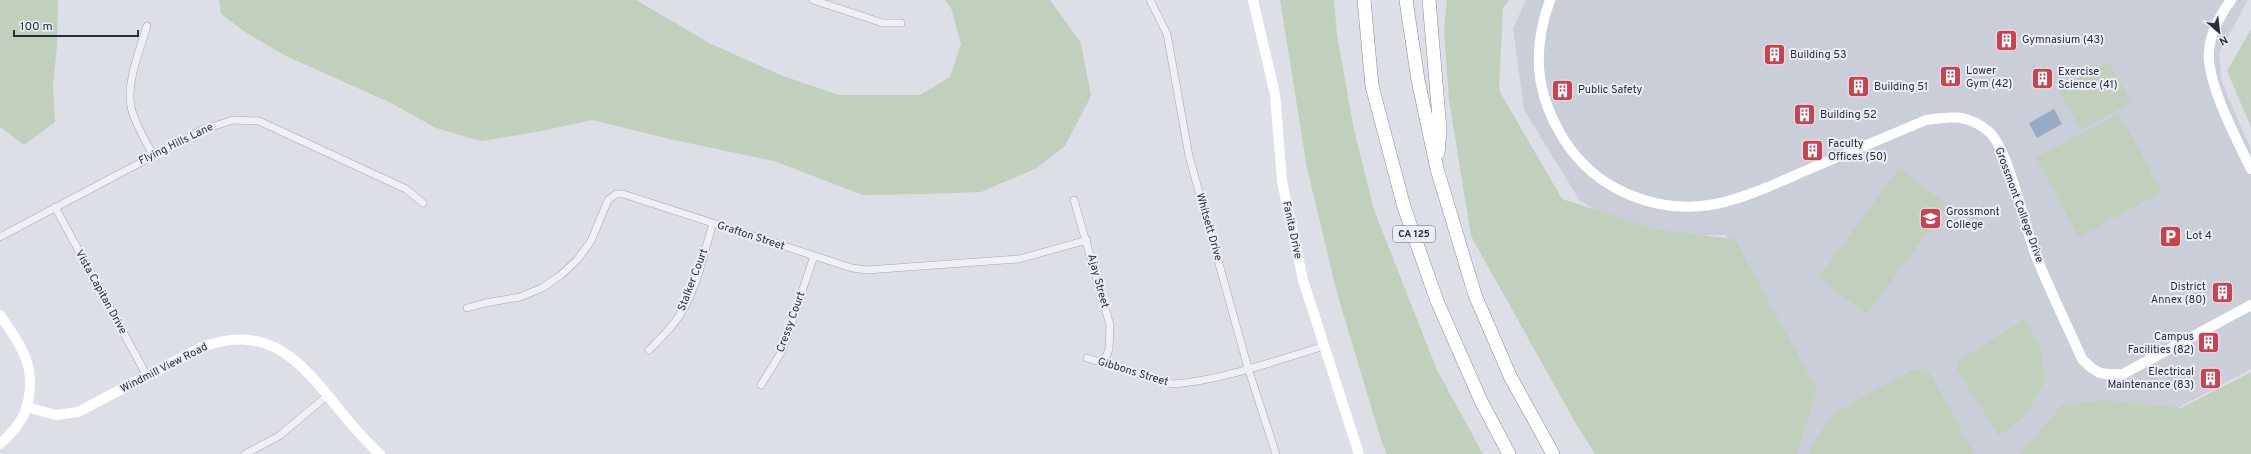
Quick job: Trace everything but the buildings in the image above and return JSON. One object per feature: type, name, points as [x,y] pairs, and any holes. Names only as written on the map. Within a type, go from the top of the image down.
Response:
[{"type":"highway","points":[[1358,0],[1367,48]]},
{"type":"highway","name":"CA 125","points":[[1364,0],[1367,48],[1372,86],[1404,207],[1434,294],[1480,401],[1509,454]]},
{"type":"highway","points":[[1406,0],[1418,80],[1437,169],[1475,295],[1510,376],[1553,454]]},
{"type":"highway","points":[[1429,0],[1440,130],[1437,169]]},
{"type":"street","points":[[813,0],[883,23],[901,23]]},
{"type":"street","name":"Whitsett Drive","points":[[1150,0],[1167,34],[1189,156],[1248,368],[1276,454]]},
{"type":"street","name":"Fanita Drive","points":[[1253,0],[1275,94],[1282,181],[1303,280],[1359,454]]},
{"type":"street","name":"Grossmont College Drive","points":[[1550,0],[1542,22],[1539,46],[1538,76],[1543,96],[1552,120],[1573,154],[1601,180],[1616,190],[1647,202],[1665,206],[1695,207],[1717,204],[1793,176],[1926,120],[1946,117],[1965,118],[1990,132],[2001,150],[2036,255],[2082,359],[2090,368],[2102,375],[2123,374],[2251,305]]},
{"type":"street","points":[[2231,0],[2220,15],[2209,50],[2210,68],[2221,102],[2251,169]]},
{"type":"street","points":[[147,26],[133,79],[130,98],[137,123],[153,155]]},
{"type":"street","name":"Flying Hills Lane","points":[[0,237],[153,155],[220,123],[234,120],[259,121],[406,189],[423,203]]},
{"type":"street","name":"Grafton Street","points":[[467,308],[485,303],[520,297],[542,288],[561,275],[585,251],[591,241],[608,200],[616,194],[623,194],[852,268],[867,270],[1019,259],[1087,240]]},
{"type":"street","name":"Ajay Street","points":[[1074,200],[1087,240],[1110,325],[1109,349],[1104,362]]},
{"type":"street","name":"Vista Capitan Drive","points":[[55,207],[146,376]]},
{"type":"street","name":"Stalker Court","points":[[649,350],[663,336],[681,313],[689,296],[714,224]]},
{"type":"street","name":"Cressy Court","points":[[761,386],[782,351],[814,256]]},
{"type":"street","points":[[0,315],[24,352],[27,361],[30,389],[26,408],[18,426],[0,444]]},
{"type":"street","name":"Windmill View Road","points":[[26,408],[56,415],[72,414],[210,344],[232,340],[253,341],[274,346],[292,357],[380,454]]},
{"type":"street","name":"Gibbons Street","points":[[1087,358],[1172,384],[1187,383],[1248,368],[1324,346]]},
{"type":"street","points":[[246,454],[279,436],[328,395]]},
{"type":"shaded area","name":"Grossmont College","points":[[1526,0],[2248,0],[2219,53],[2222,83],[2251,150],[2251,369],[2092,454],[1795,454],[1808,388],[1726,235],[1642,235],[1580,201],[1524,110],[1513,28]]},
{"type":"green space","points":[[0,0],[58,0],[57,47],[53,85],[55,122],[24,145],[0,127]]},
{"type":"green space","points":[[219,0],[636,0],[709,43],[783,76],[839,95],[920,95],[950,77],[961,44],[951,8],[945,0],[1050,0],[1081,43],[1091,96],[1065,146],[1035,169],[981,192],[863,195],[774,161],[674,140],[592,120],[537,132],[481,141],[436,128],[391,103],[286,56],[248,34],[221,14]]},
{"type":"green space","points":[[1280,0],[1334,0],[1337,35],[1353,125],[1374,210],[1437,370],[1483,454],[1387,454],[1382,443],[1337,293],[1307,168]]},
{"type":"green space","points":[[1447,0],[1509,0],[1503,8],[1499,90],[1562,199],[1660,230],[1735,239],[1817,390],[1797,454],[1595,454],[1576,424],[1471,236],[1449,100],[1444,31]]},
{"type":"green space","points":[[2251,29],[2251,127],[2227,71]]},
{"type":"green space","points":[[2109,62],[2131,102],[2081,130],[2058,90]]},
{"type":"green space","points":[[2119,113],[2162,192],[2079,237],[2036,158]]},
{"type":"green space","points":[[1899,168],[1948,205],[1867,314],[1818,278]]},
{"type":"green space","points":[[2025,319],[2040,347],[2046,379],[2027,414],[1999,436],[1957,370],[1959,360]]},
{"type":"green space","points":[[1914,369],[1929,372],[1975,454],[1811,454],[1808,449],[1834,413]]},
{"type":"green space","points":[[2251,372],[2251,454],[2020,454],[2062,405],[2104,400],[2181,408]]},
{"type":"water","points":[[2054,109],[2062,124],[2037,138],[2029,123]]},
{"type":"place","name":"Gymnasium (43)","points":[[2007,40]]},
{"type":"place","name":"Building 53","points":[[1775,55]]},
{"type":"place","name":"Lower Gym (42)","points":[[1950,77]]},
{"type":"place","name":"Exercise Science (41)","points":[[2043,78]]},
{"type":"place","name":"Building 51","points":[[1858,87]]},
{"type":"place","name":"Public Safety","points":[[1563,90]]},
{"type":"place","name":"Building 52","points":[[1804,115]]},
{"type":"place","name":"Faculty Offices (50)","points":[[1812,150]]},
{"type":"place","name":"Grossmont College","points":[[1931,218]]},
{"type":"place","name":"Lot 4","points":[[2171,236]]},
{"type":"place","name":"District Annex (80)","points":[[2222,293]]},
{"type":"place","name":"Campus Facilities (82)","points":[[2209,343]]},
{"type":"place","name":"Electrical Maintenance (83)","points":[[2210,378]]}]
